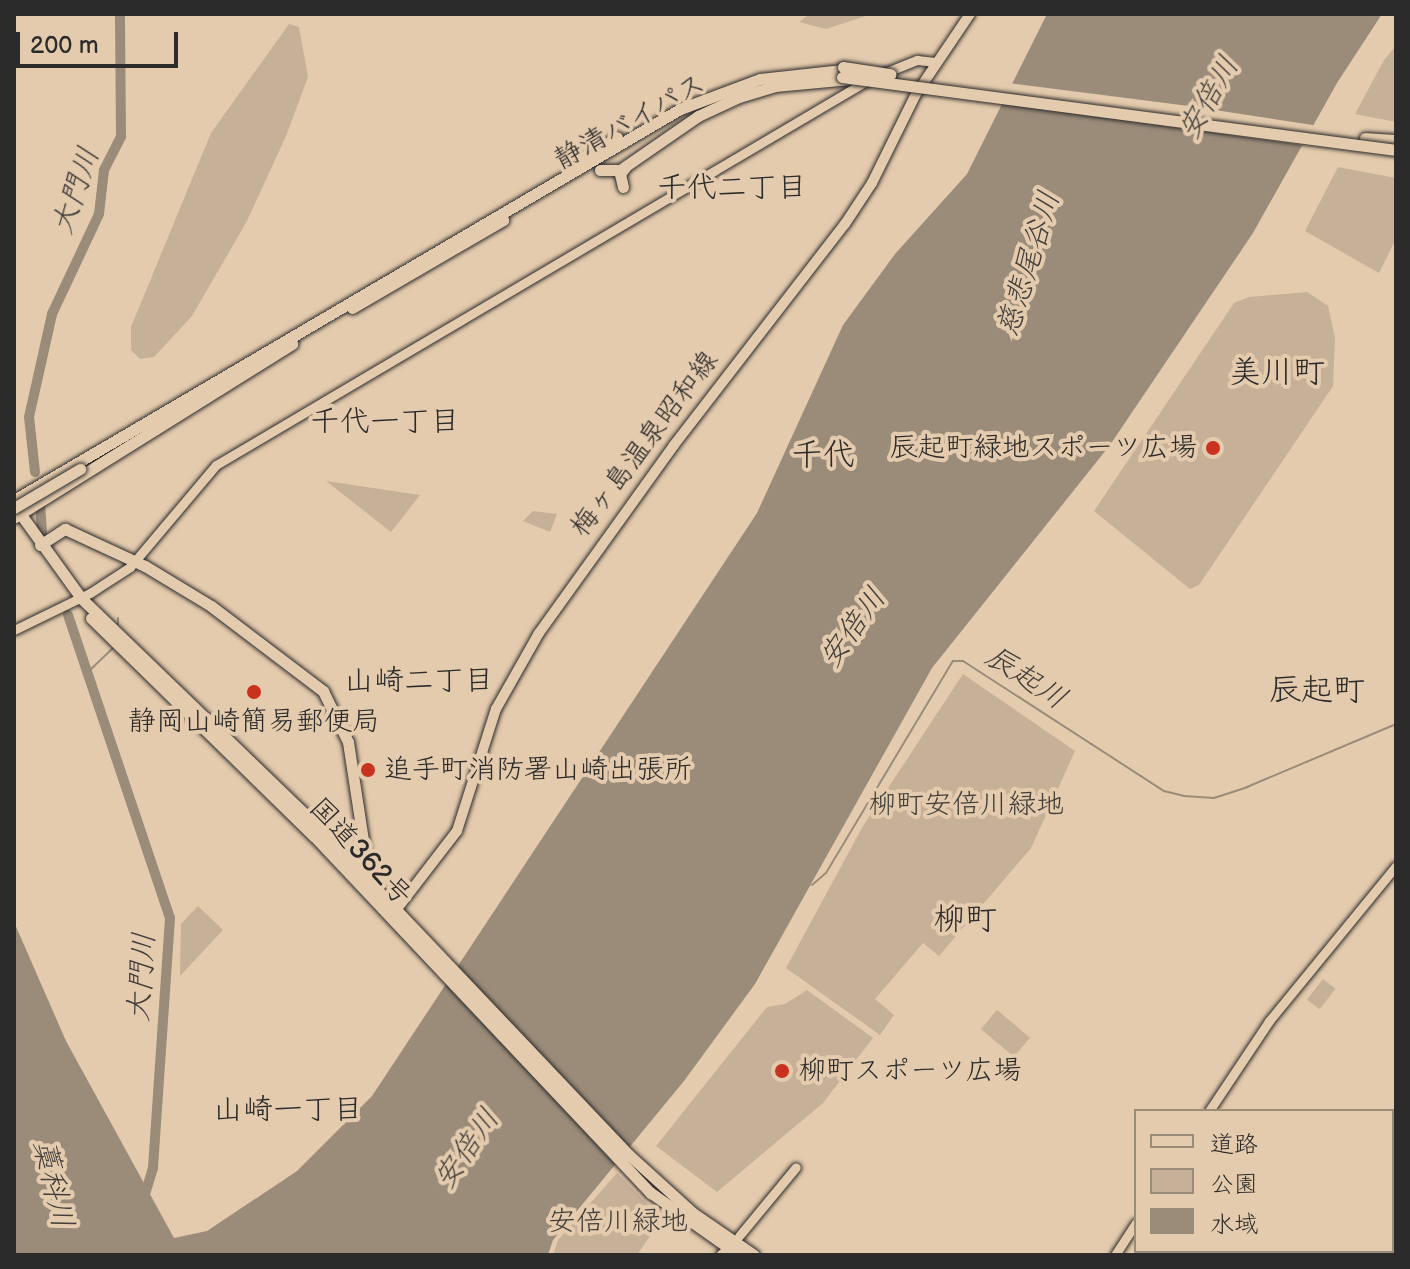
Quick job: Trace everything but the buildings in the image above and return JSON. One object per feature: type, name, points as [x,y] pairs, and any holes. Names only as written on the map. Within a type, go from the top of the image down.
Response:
[{"type":"highway","points":[[623,187],[620,174],[626,166],[698,116],[739,97],[775,86],[843,73]]},
{"type":"highway","name":"静清バイパス","points":[[78,466],[602,161],[720,98],[770,84],[843,73],[859,78],[1396,151]]},
{"type":"highway","points":[[584,158],[705,91],[760,74],[893,74],[1396,141]]},
{"type":"highway","points":[[602,161],[626,166]]},
{"type":"highway","points":[[15,509],[308,330]]},
{"type":"highway","name":"静清バイパス","points":[[15,509],[78,466],[279,344],[308,330]]},
{"type":"highway","points":[[14,490],[279,344]]},
{"type":"highway","name":"国道362号","points":[[15,509],[77,599],[356,868],[395,916]]},
{"type":"highway","name":"国道362号","points":[[15,509],[39,556],[77,599],[395,916],[651,1193],[713,1234]]},
{"type":"highway","name":"国道362号","points":[[40,545],[65,529],[176,582],[267,646],[331,701],[351,759],[365,853],[356,868]]},
{"type":"highway","points":[[713,1234],[739,1255]]},
{"type":"highway","points":[[713,1234],[754,1255]]},
{"type":"main road","name":"梅ヶ島温泉昭和線","points":[[395,916],[457,831],[496,709],[539,633],[683,433],[855,210],[935,62],[970,14]]},
{"type":"street","points":[[14,630],[77,599],[135,561],[197,483],[239,450],[839,95],[910,62],[935,62]]},
{"type":"street","points":[[1210,1109],[1269,1021],[1396,866]]},
{"type":"street","points":[[739,1236],[796,1167]]},
{"type":"street","points":[[1115,1255],[1134,1226]]},
{"type":"green space","points":[[809,14],[872,14],[826,29],[799,22]]},
{"type":"green space","points":[[289,24],[299,27],[308,77],[286,136],[247,221],[192,316],[154,357],[140,359],[131,350],[131,327],[211,133]]},
{"type":"green space","points":[[1396,46],[1396,122],[1355,114],[1384,60]]},
{"type":"green space","points":[[1338,167],[1396,178],[1396,239],[1379,273],[1305,231]]},
{"type":"green space","name":"辰起町緑地スポーツ広場","points":[[1307,292],[1328,306],[1335,338],[1333,386],[1199,585],[1190,589],[1094,511],[1234,303],[1249,297]]},
{"type":"green space","points":[[326,481],[420,495],[391,532]]},
{"type":"green space","points":[[533,511],[557,514],[550,532],[523,521]]},
{"type":"green space","name":"柳町安倍川緑地","points":[[963,674],[1075,751],[1031,848],[939,956],[923,943],[875,999],[894,1015],[880,1035],[786,968],[863,826]]},
{"type":"green space","points":[[198,906],[223,930],[180,976],[181,924]]},
{"type":"green space","points":[[1323,979],[1336,989],[1320,1009],[1307,999]]},
{"type":"green space","name":"柳町スポーツ広場","points":[[807,990],[873,1038],[823,1103],[717,1192],[656,1146],[767,1007],[785,1004]]},
{"type":"green space","points":[[997,1010],[1030,1038],[1014,1057],[981,1029]]},
{"type":"green space","name":"安倍川緑地","points":[[617,1173],[662,1219],[637,1255],[553,1255],[558,1240]]},
{"type":"water","points":[[1047,14],[1382,14],[1337,83],[1253,233],[1110,445],[932,668],[755,984],[684,1081],[553,1240],[548,1255],[14,1255],[14,922],[66,1041],[174,1238],[207,1231],[297,1171],[372,1096],[757,513],[843,325],[895,254],[967,174]]},
{"type":"pier","points":[[1008,83],[1319,126],[1309,146],[999,103]]},
{"type":"waterway","name":"大門川","points":[[35,472],[29,417],[52,314],[99,214],[104,170],[121,136],[120,14]]},
{"type":"waterway","name":"大門川","points":[[40,504],[42,535]]},
{"type":"waterway","name":"大門川","points":[[68,615],[170,918],[153,1168],[143,1200]]},
{"type":"waterway","points":[[118,618],[118,624]]},
{"type":"waterway","points":[[87,673],[112,649]]},
{"type":"waterway","name":"辰起川","points":[[812,885],[826,873],[953,661],[963,661],[1164,791],[1184,796],[1214,798],[1247,787],[1396,724]]},
{"type":"place","name":"辰起町緑地スポーツ広場","points":[[1213,448]]},
{"type":"place","name":"静岡山崎簡易郵便局","points":[[254,692]]},
{"type":"place","name":"追手町消防署山崎出張所","points":[[368,770]]},
{"type":"place","name":"柳町スポーツ広場","points":[[782,1071]]},
{"type":"district","name":"千代二丁目","points":[[732,188]]},
{"type":"district","name":"美川町","points":[[1277,373]]},
{"type":"district","name":"千代一丁目","points":[[385,422]]},
{"type":"district","name":"千代","points":[[823,456]]},
{"type":"district","name":"山崎二丁目","points":[[419,681]]},
{"type":"district","name":"辰起町","points":[[1317,691]]},
{"type":"district","name":"柳町","points":[[965,920]]},
{"type":"district","name":"山崎一丁目","points":[[288,1110]]},
{"type":"water label","name":"安倍川","points":[[1209,98]]},
{"type":"water label","name":"慈悲尾谷川","points":[[1029,264]]},
{"type":"water label","name":"安倍川","points":[[853,628]]},
{"type":"water label","name":"安倍川","points":[[467,1149]]},
{"type":"water label","name":"藁科川","points":[[53,1184]]}]
